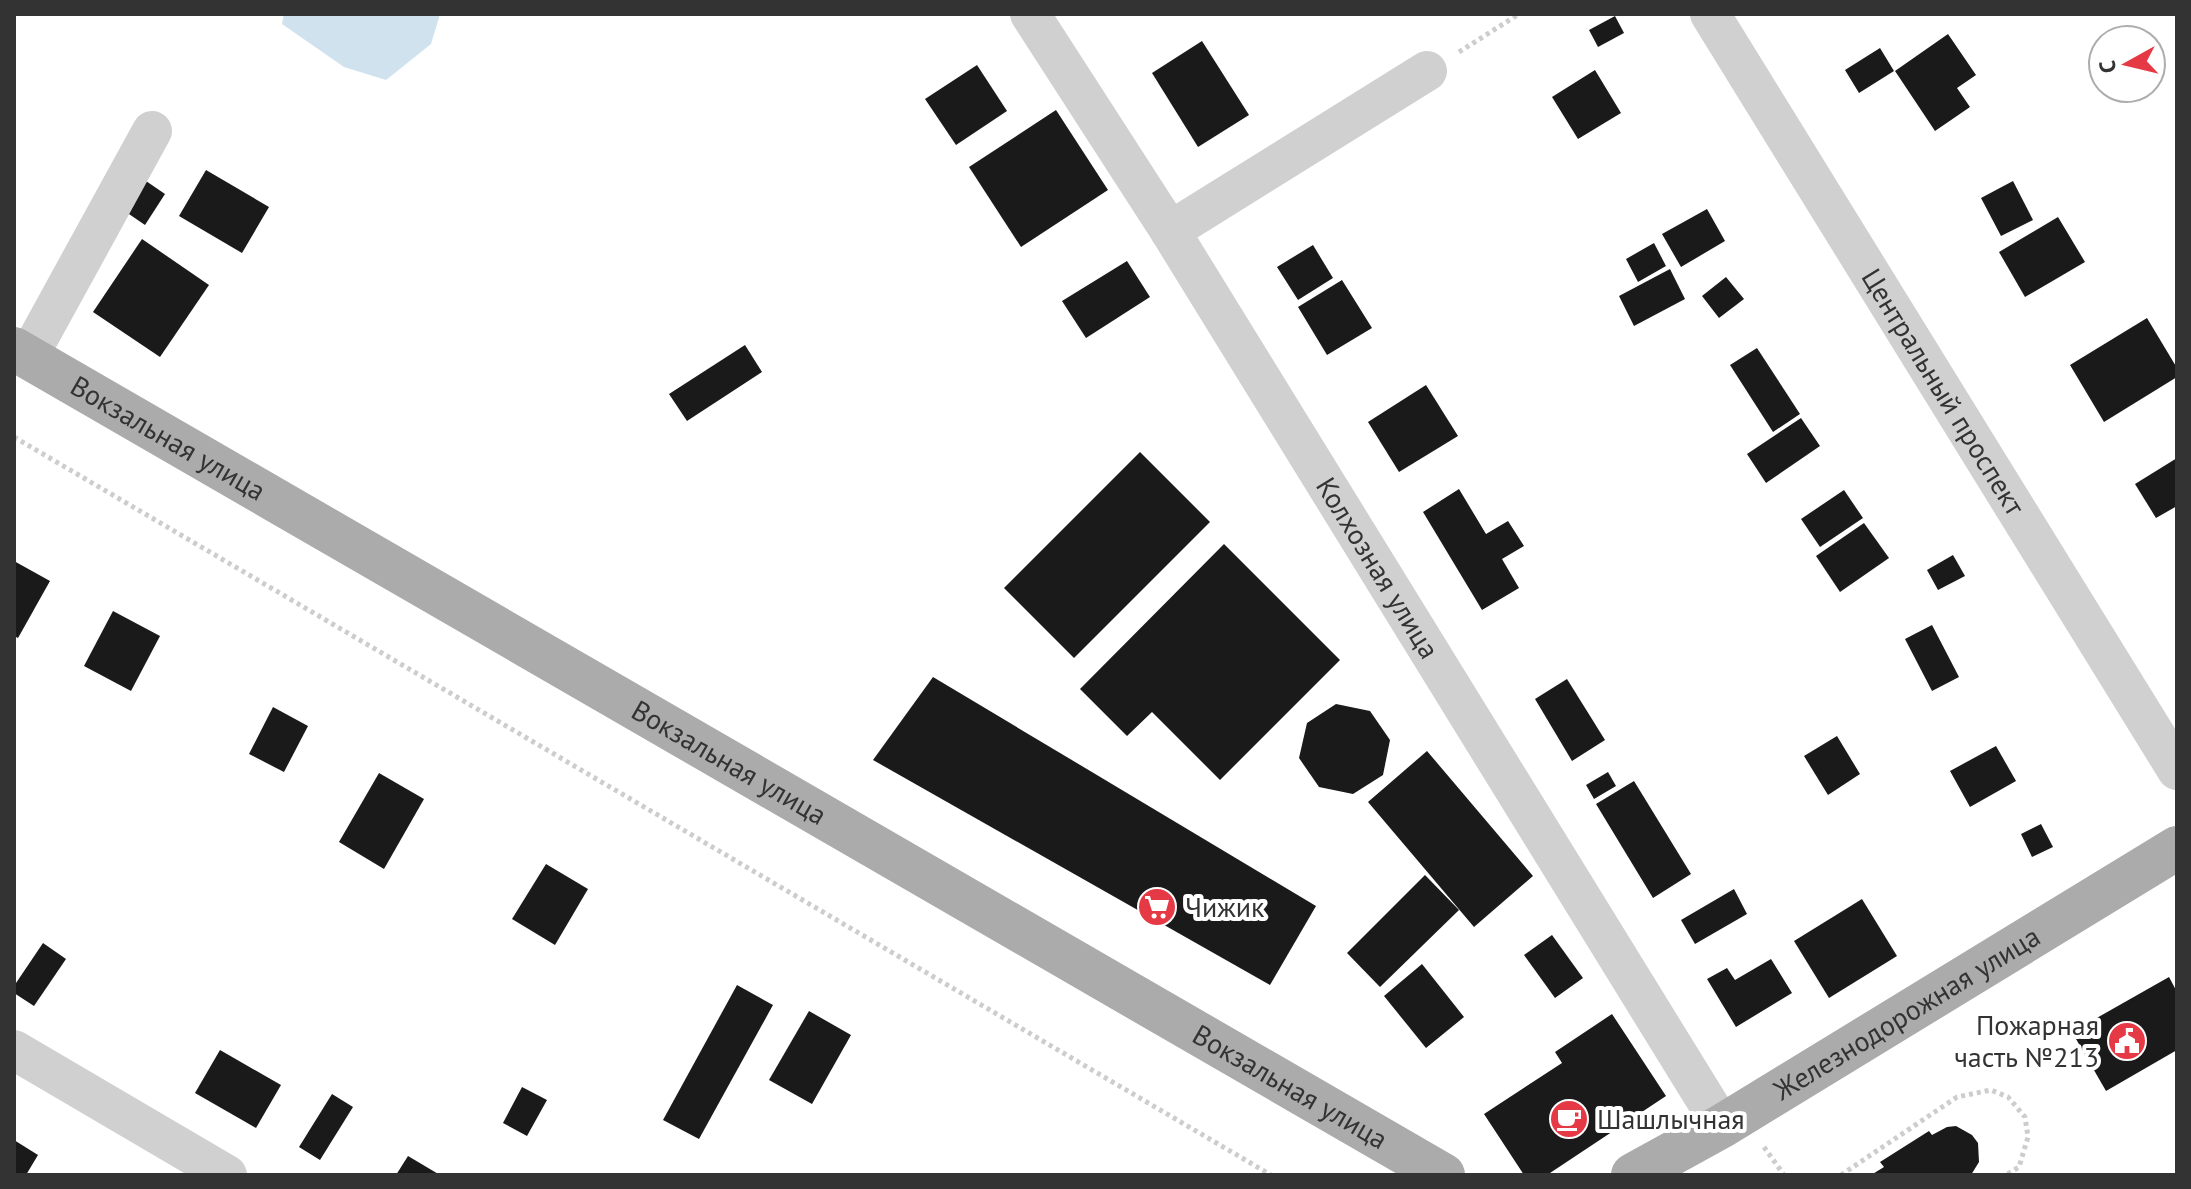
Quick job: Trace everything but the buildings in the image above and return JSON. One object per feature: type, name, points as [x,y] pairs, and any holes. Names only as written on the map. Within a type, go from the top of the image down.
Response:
[{"type":"main road","name":"Вокзальная улица","points":[[21,353],[1443,1175]]},
{"type":"main road","name":"Железнодорожная улица","points":[[1633,1175],[1740,1133],[2177,848]]},
{"type":"street","name":"Колхозная улица","points":[[1030,14],[1740,1133]]},
{"type":"street","name":"Центральный проспект","points":[[1710,14],[2177,770]]},
{"type":"street","points":[[1170,231],[1427,71]]},
{"type":"street","points":[[21,353],[152,131]]},
{"type":"street","points":[[14,1050],[227,1175]]},
{"type":"path","points":[[1427,71],[1519,14]]},
{"type":"path","points":[[14,437],[1271,1175]]},
{"type":"path","points":[[1841,1175],[1957,1097],[1991,1090],[2008,1097],[2025,1117],[2028,1137],[2019,1167],[2006,1175]]},
{"type":"path","points":[[1740,1133],[1784,1175]]},
{"type":"water","points":[[284,14],[440,14],[431,44],[386,80],[344,67],[282,24]]},
{"type":"place","name":"Чижик","points":[[1157,907]]},
{"type":"place","name":"Пожарная часть №213","points":[[2127,1041]]},
{"type":"place","name":"Шашлычная","points":[[1569,1119]]}]
